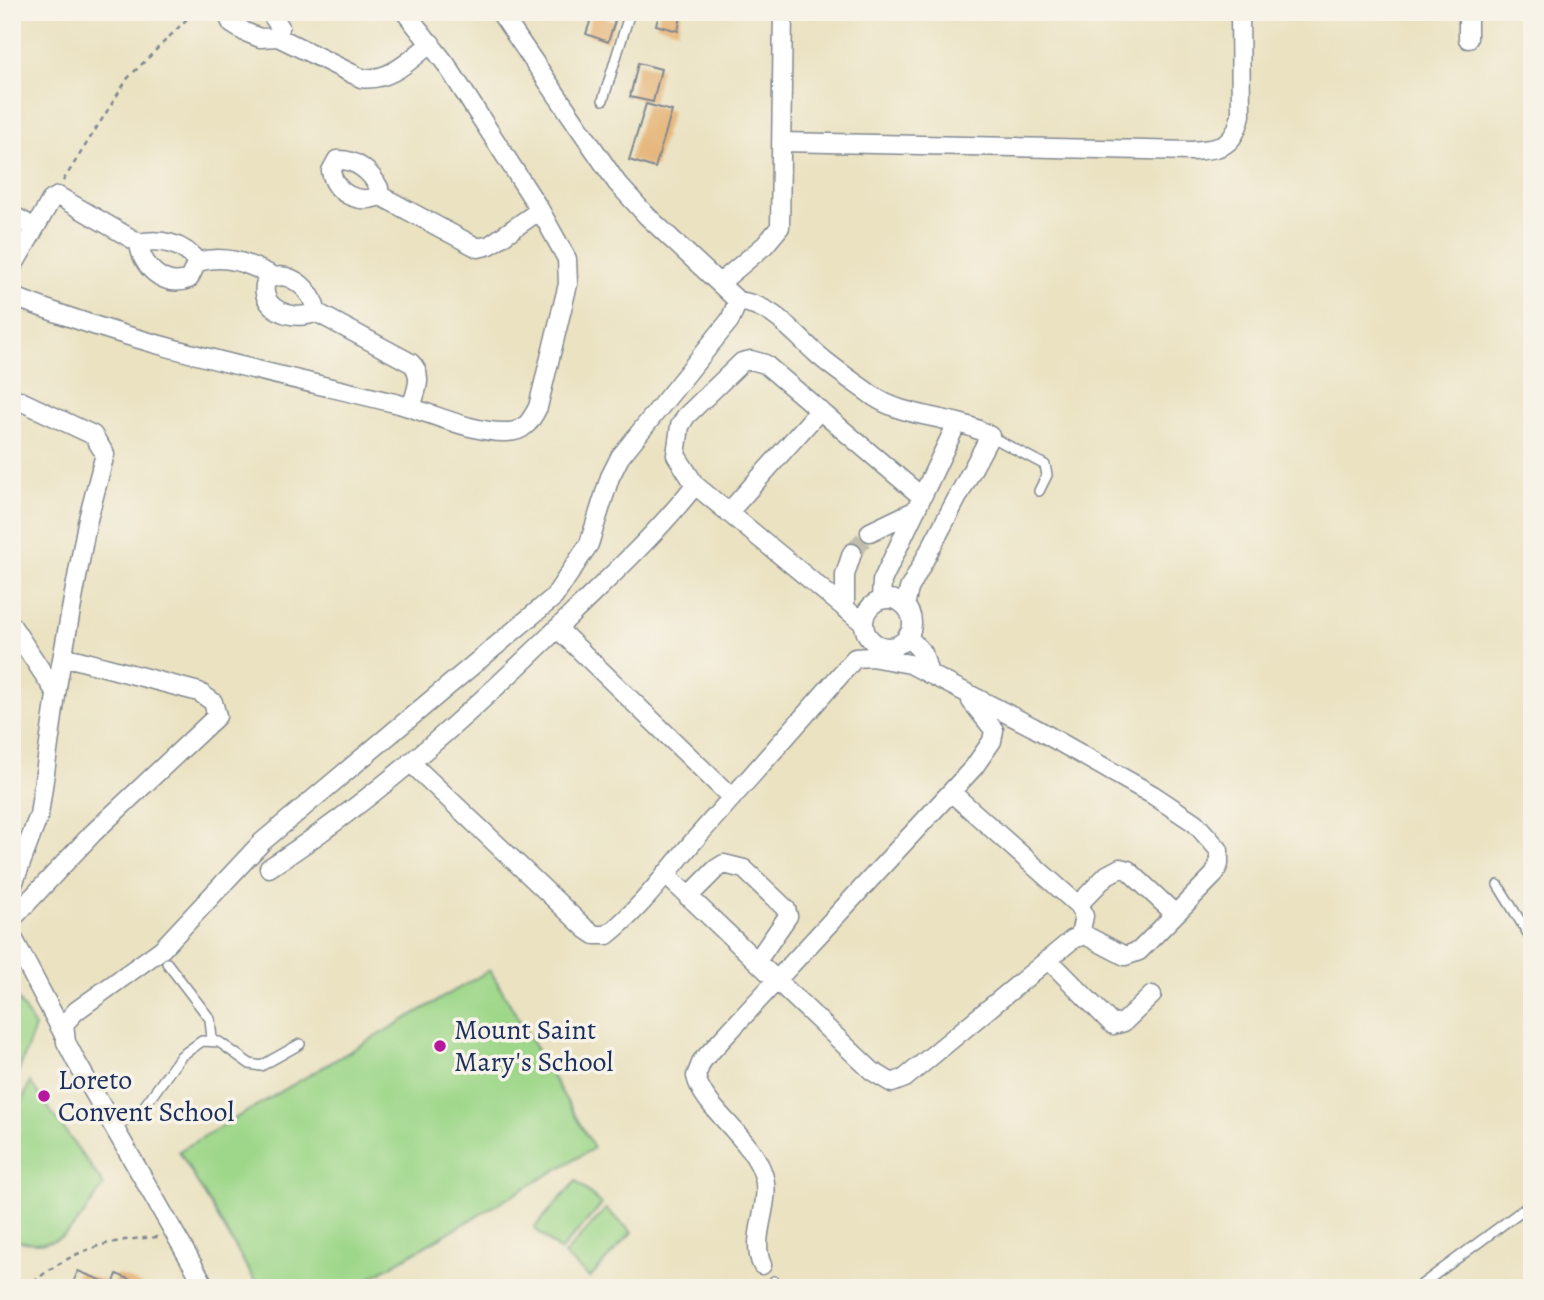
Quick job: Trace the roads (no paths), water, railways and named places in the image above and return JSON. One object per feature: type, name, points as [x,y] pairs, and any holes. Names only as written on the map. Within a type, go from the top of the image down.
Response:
[{"type":"street","points":[[226,12],[232,24],[245,33],[260,38],[278,37],[352,74],[369,79],[392,74],[431,43]]},
{"type":"street","points":[[270,12],[282,30],[278,37]]},
{"type":"street","points":[[12,296],[142,340],[411,407],[495,431],[523,429],[532,420],[568,284],[569,269],[562,247],[540,211],[431,43],[405,12]]},
{"type":"street","points":[[500,12],[617,183],[647,216],[721,282],[738,301],[754,303],[771,311],[819,356],[894,408],[957,423],[990,436],[909,589],[905,606]]},
{"type":"street","points":[[721,282],[765,246],[780,228],[783,12]]},
{"type":"street","points":[[782,142],[1192,151],[1218,149],[1238,131],[1241,115],[1240,12]]},
{"type":"street","points":[[1468,12],[1468,39]]},
{"type":"street","points":[[379,195],[478,248],[489,245],[540,211]]},
{"type":"street","points":[[12,268],[54,196],[139,243],[167,243],[186,251],[197,262]]},
{"type":"street","points":[[12,215],[35,228]]},
{"type":"street","points":[[139,243],[144,261],[170,282],[189,279],[197,262],[215,257],[232,259],[275,277],[289,278],[313,296],[316,312]]},
{"type":"street","points":[[275,277],[266,281],[263,290],[275,308],[293,317],[316,312],[416,368],[419,379],[411,407]]},
{"type":"street","points":[[64,1033],[64,1024],[76,1011],[162,948],[268,836],[554,597],[589,544],[610,477],[620,457],[730,320],[738,301]]},
{"type":"street","points":[[919,503],[820,410],[765,364],[751,360],[742,362],[686,416],[680,426],[676,455],[695,485],[863,623],[871,641],[881,647],[897,647],[923,653],[929,674]]},
{"type":"street","points":[[12,397],[93,435],[105,454],[88,523],[56,693],[39,814],[12,887]]},
{"type":"street","points":[[728,513],[820,410]]},
{"type":"street","points":[[881,599],[882,581],[957,423]]},
{"type":"street","points":[[269,868],[331,825],[410,762],[557,628],[646,542],[695,485]]},
{"type":"street","points":[[870,532],[919,503]]},
{"type":"street","points":[[845,609],[845,575],[852,553]]},
{"type":"street","points":[[410,762],[595,934],[607,935],[617,928],[855,658],[897,647],[912,619],[905,606],[894,599],[881,599],[871,607],[863,623]]},
{"type":"street","points":[[12,626],[56,693]]},
{"type":"street","points":[[557,628],[732,798]]},
{"type":"street","points":[[862,657],[871,641]]},
{"type":"street","points":[[897,647],[910,664],[1033,727],[1153,794],[1202,830],[1219,850],[1219,864],[1206,886],[1131,956],[1117,954],[1092,938],[1080,935]]},
{"type":"street","points":[[12,919],[93,833],[217,716],[214,702],[199,692],[63,656]]},
{"type":"street","points":[[762,1265],[756,1253],[765,1178],[746,1143],[697,1083],[696,1076],[702,1061],[952,793],[992,741],[994,730],[964,693]]},
{"type":"street","points":[[665,874],[872,1071],[892,1083],[905,1078],[1080,935],[1084,916],[1078,905],[952,793]]},
{"type":"street","points":[[688,897],[724,864],[744,869],[786,909],[788,916],[757,961]]},
{"type":"street","points":[[1078,905],[1107,874],[1120,868],[1128,870],[1174,914]]},
{"type":"street","points":[[12,936],[77,1063],[206,1288]]},
{"type":"street","points":[[1048,959],[1113,1025],[1124,1022],[1152,995]]},
{"type":"lane","points":[[603,100],[630,12]]},
{"type":"lane","points":[[990,436],[1045,465],[1047,475],[1039,491]]},
{"type":"lane","points":[[1498,885],[1532,940]]},
{"type":"lane","points":[[167,963],[210,1019],[212,1040]]},
{"type":"lane","points":[[114,1127],[140,1112],[187,1050],[202,1041],[212,1040],[250,1064],[261,1066],[300,1044]]},
{"type":"lane","points":[[1417,1288],[1532,1203]]},
{"type":"tunnel","points":[[852,553],[870,532]]},
{"type":"place","name":"Mount Saint Mary's School","points":[[440,1046]]},
{"type":"place","name":"Loreto Convent School","points":[[44,1096]]}]
